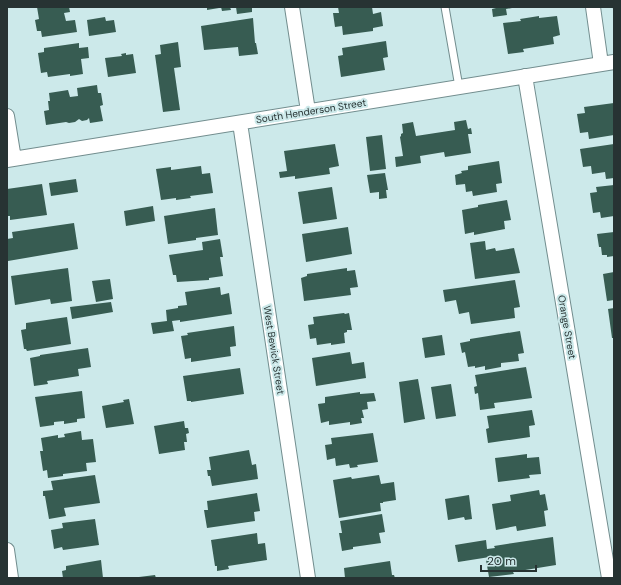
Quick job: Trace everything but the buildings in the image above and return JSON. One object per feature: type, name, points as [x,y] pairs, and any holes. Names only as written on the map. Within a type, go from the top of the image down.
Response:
[{"type":"street","points":[[292,7],[308,111]]},
{"type":"street","points":[[593,7],[608,63]]},
{"type":"street","name":"South Henderson Street","points":[[10,160],[608,63]]},
{"type":"street","name":"Orange Street","points":[[525,76],[609,578]]},
{"type":"street","points":[[7,116],[10,160]]},
{"type":"street","name":"West Bewick Street","points":[[240,122],[308,578]]},
{"type":"street","points":[[7,550],[11,578]]},
{"type":"lane","points":[[445,7],[459,87]]}]
